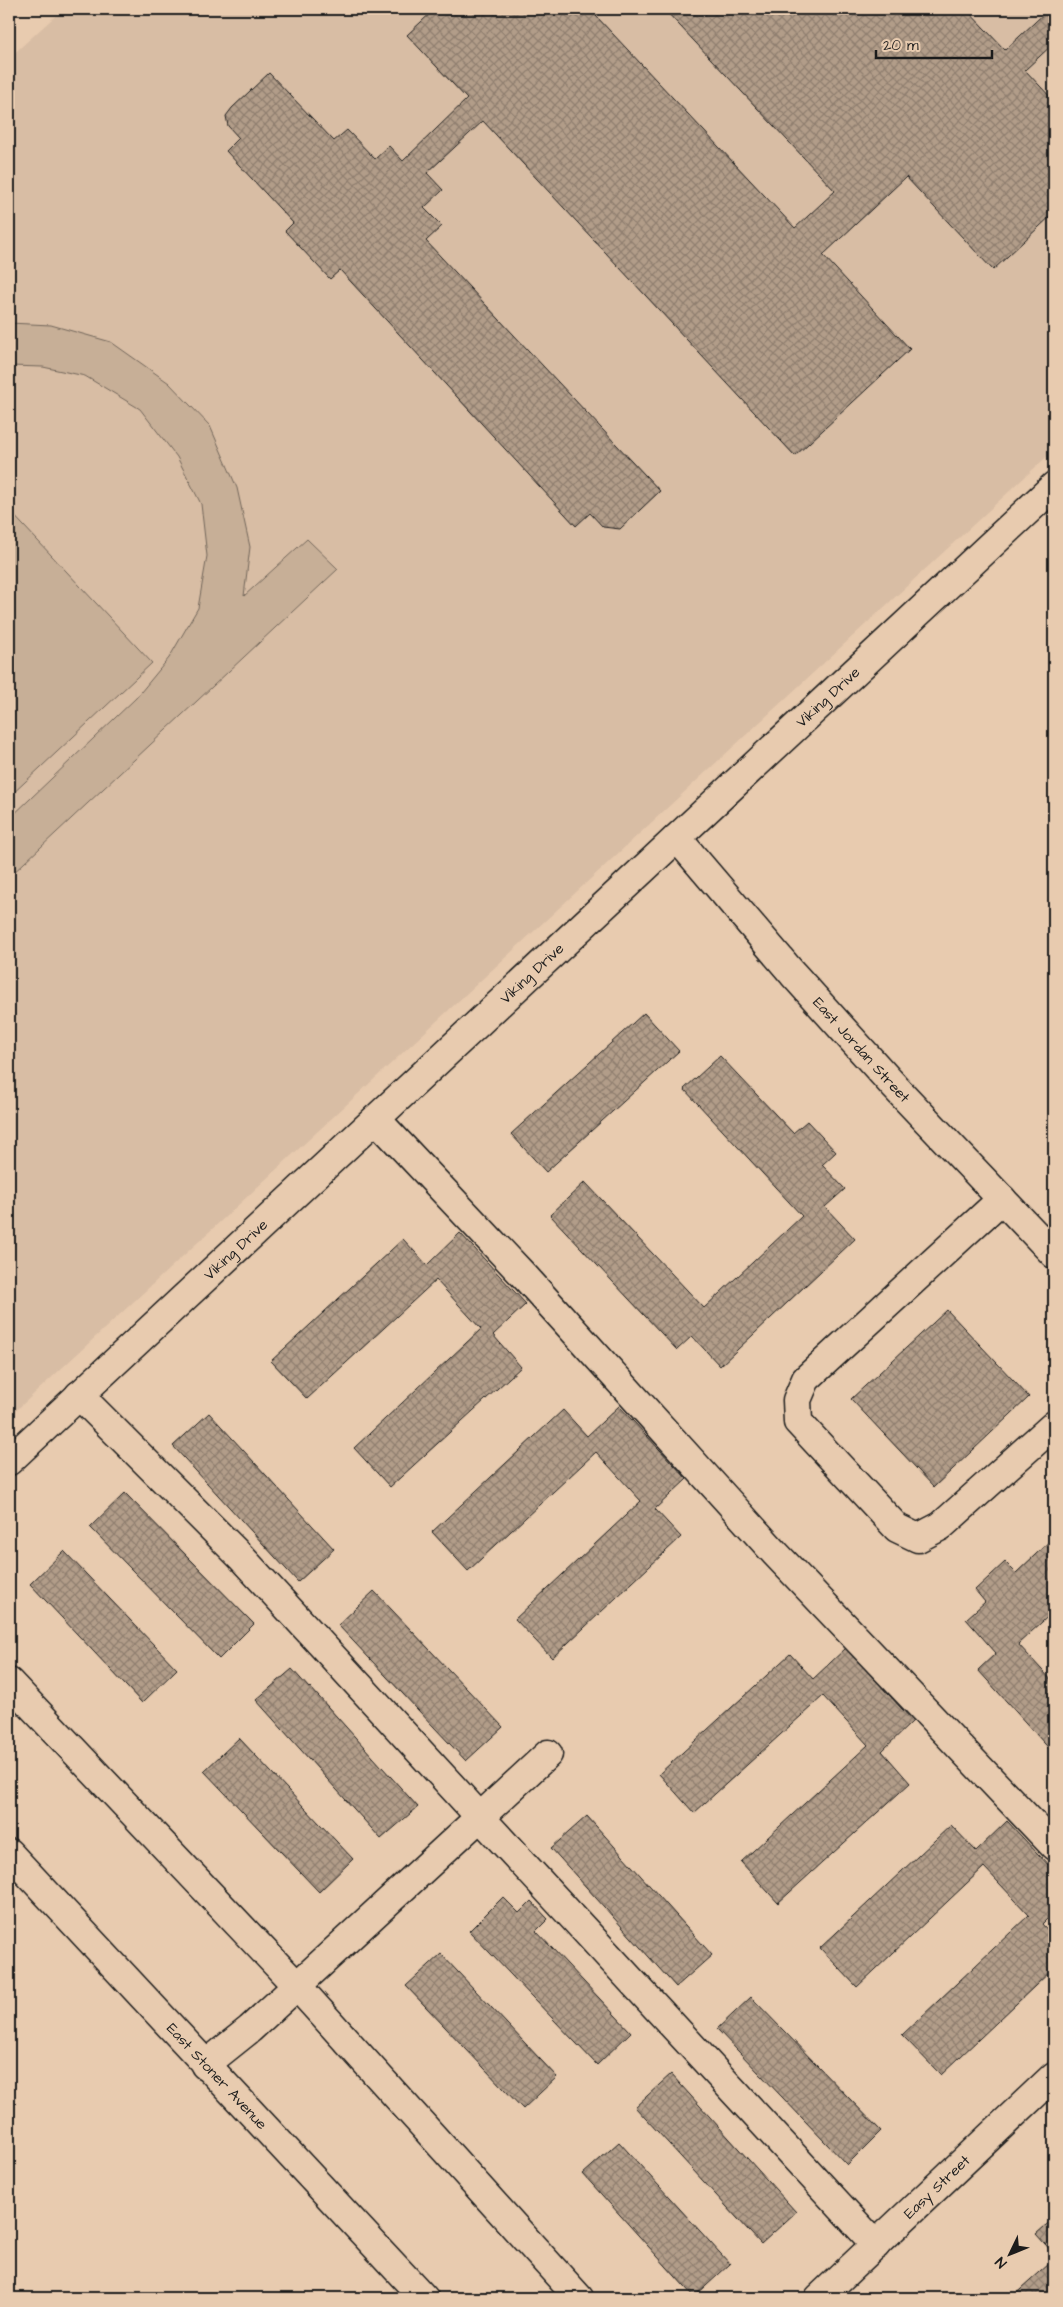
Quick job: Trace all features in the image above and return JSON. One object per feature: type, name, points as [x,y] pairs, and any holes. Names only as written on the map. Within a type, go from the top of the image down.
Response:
[{"type":"street","name":"Viking Drive","points":[[9,1461],[1054,486]]},
{"type":"street","name":"East Jordan Street","points":[[677,838],[793,974],[1054,1254]]},
{"type":"street","points":[[376,1119],[527,1279],[775,1553],[1054,1846]]},
{"type":"street","points":[[1002,1199],[806,1379],[797,1400],[798,1422],[897,1528],[918,1538],[941,1526],[1054,1425]]},
{"type":"street","points":[[79,1395],[241,1556],[876,2245]]},
{"type":"street","points":[[9,1682],[297,1986],[579,2298]]},
{"type":"street","points":[[205,2065],[250,2029],[548,1754]]},
{"type":"street","name":"East Stoner Avenue","points":[[9,1854],[424,2298]]},
{"type":"street","name":"Easy Street","points":[[819,2298],[1054,2076]]},
{"type":"shaded area","points":[[63,9],[1054,9],[1054,450],[9,1417],[9,58]]},
{"type":"shaded area","points":[[9,323],[51,325],[111,342],[169,383],[210,426],[237,488],[250,547],[244,596],[307,539],[338,569],[9,877],[9,819],[136,698],[169,658],[198,608],[207,556],[201,504],[177,457],[140,409],[85,376],[43,367],[9,366]]},
{"type":"shaded area","points":[[9,510],[152,663],[9,797]]},
{"type":"building","points":[[435,9],[603,9],[596,16],[795,228],[835,191],[664,9],[966,9],[1005,50],[1049,9],[1054,9],[1054,43],[1025,70],[1054,101],[1054,213],[993,270],[906,177],[823,255],[910,349],[795,456],[483,121],[427,173],[443,190],[424,208],[442,226],[426,241],[660,491],[620,529],[603,527],[590,513],[576,526],[340,270],[330,279],[285,231],[293,223],[226,151],[239,138],[228,126],[226,116],[269,73],[334,141],[347,130],[375,159],[389,146],[403,161],[467,99],[407,35]]},
{"type":"building","points":[[644,1013],[679,1051],[546,1172],[511,1134]]},
{"type":"building","points":[[720,1056],[793,1133],[807,1121],[836,1152],[822,1165],[845,1189],[825,1207],[855,1239],[720,1366],[692,1336],[677,1350],[550,1215],[585,1182],[704,1308],[802,1216],[684,1089]]},
{"type":"building","points":[[460,1233],[526,1304],[493,1335],[521,1367],[390,1487],[354,1448],[481,1329],[436,1280],[307,1399],[271,1361],[403,1239],[427,1265]]},
{"type":"building","points":[[947,1310],[1029,1397],[934,1487],[851,1399]]},
{"type":"building","points":[[619,1406],[687,1479],[655,1509],[681,1537],[552,1658],[515,1619],[641,1501],[596,1452],[468,1571],[432,1532],[563,1410],[587,1436]]},
{"type":"building","points":[[209,1413],[334,1549],[298,1582],[173,1446]]},
{"type":"building","points":[[125,1493],[254,1624],[219,1659],[90,1527]]},
{"type":"building","points":[[1054,1537],[1054,1611],[1018,1644],[1054,1683],[1054,1754],[978,1670],[996,1653],[966,1619],[985,1602],[975,1590],[1005,1562],[1016,1573]]},
{"type":"building","points":[[64,1551],[177,1669],[142,1703],[30,1584]]},
{"type":"building","points":[[374,1591],[503,1727],[466,1761],[338,1625]]},
{"type":"building","points":[[846,1648],[913,1721],[882,1751],[910,1783],[778,1903],[741,1862],[868,1745],[823,1696],[694,1813],[659,1774],[790,1654],[813,1679]]},
{"type":"building","points":[[292,1669],[418,1807],[381,1839],[256,1700]]},
{"type":"building","points":[[239,1738],[353,1859],[319,1892],[204,1771]]},
{"type":"building","points":[[587,1816],[712,1955],[676,1987],[551,1848]]},
{"type":"building","points":[[1007,1821],[1054,1871],[1054,1912],[1042,1924],[1054,1937],[1054,1968],[941,2075],[902,2035],[1029,1915],[984,1867],[857,1987],[820,1948],[951,1825],[976,1851]]},
{"type":"building","points":[[503,1897],[519,1913],[531,1901],[548,1919],[536,1931],[631,2032],[597,2065],[469,1931]]},
{"type":"building","points":[[441,1954],[557,2077],[523,2109],[406,1986]]},
{"type":"building","points":[[751,1997],[881,2131],[847,2165],[717,2029]]},
{"type":"building","points":[[671,2074],[796,2212],[761,2244],[635,2107]]},
{"type":"building","points":[[619,2142],[730,2264],[694,2297],[583,2174]]},
{"type":"building","points":[[1054,2218],[1054,2254],[1036,2234]]},
{"type":"building","points":[[1049,2264],[1054,2270],[1054,2298],[1011,2298]]}]
